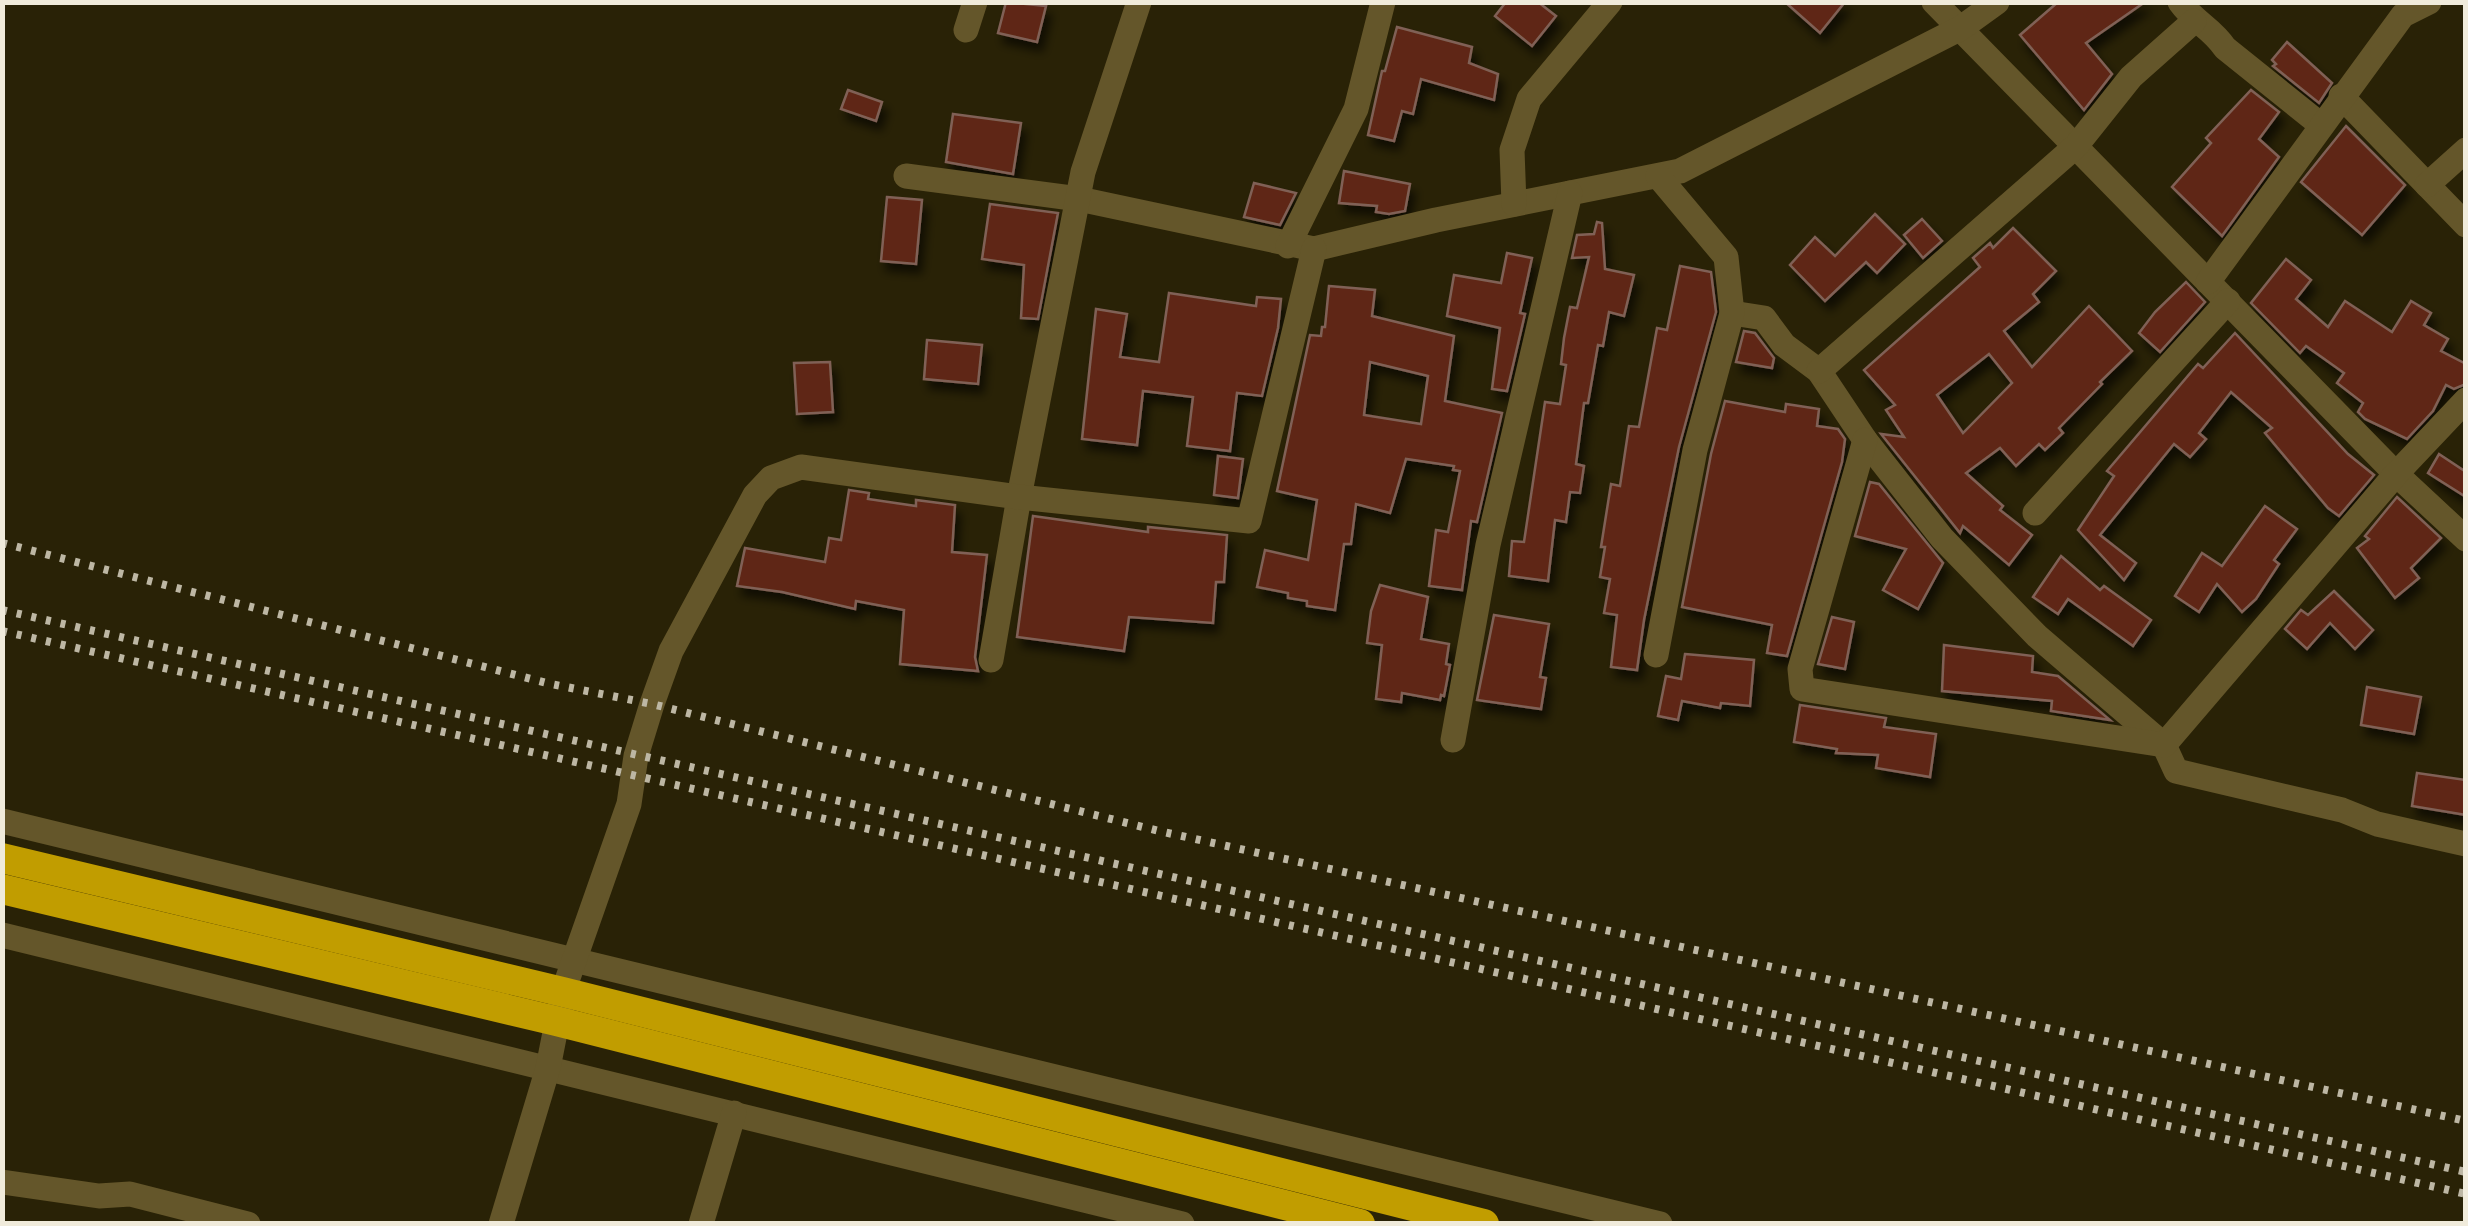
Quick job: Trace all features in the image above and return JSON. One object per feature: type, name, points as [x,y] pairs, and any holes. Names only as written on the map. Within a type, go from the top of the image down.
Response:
[{"type":"highway","points":[[2,858],[1360,1224]]},
{"type":"highway","points":[[2,888],[559,1006],[1484,1224]]},
{"type":"street","points":[[966,30],[975,2]]},
{"type":"street","points":[[991,660],[1083,172],[1139,2]]},
{"type":"street","points":[[1288,246],[1356,109],[1383,2]]},
{"type":"street","points":[[1514,204],[1512,150],[1528,99],[1610,2]]},
{"type":"street","points":[[1934,2],[2396,474],[2466,539]]},
{"type":"street","points":[[906,176],[1079,200],[1288,246],[1314,248],[1680,171],[1961,28],[1997,2]]},
{"type":"street","points":[[2208,282],[2403,15],[2429,2]]},
{"type":"street","points":[[1820,371],[2076,146],[2187,12],[2214,31],[2225,48],[2321,125]]},
{"type":"street","points":[[2341,96],[2466,225]]},
{"type":"street","points":[[2427,185],[2466,150]]},
{"type":"street","points":[[1656,655],[1696,450],[1732,313],[1726,257],[1658,176]]},
{"type":"street","points":[[1453,740],[1488,545],[1570,193]]},
{"type":"street","points":[[501,1224],[548,1068],[559,1006],[629,804],[636,756],[672,651],[755,495],[771,478],[801,467],[1019,497],[1249,521],[1314,248]]},
{"type":"street","points":[[2034,513],[2228,301]]},
{"type":"street","points":[[1732,313],[1764,318],[1784,346],[1820,371],[1865,440],[1942,538],[2037,636],[2164,745],[2176,770],[2466,844]]},
{"type":"street","points":[[2164,745],[2396,474],[2466,400]]},
{"type":"street","points":[[1865,440],[1800,670],[1802,689],[2164,745]]},
{"type":"street","points":[[2,821],[1660,1224]]},
{"type":"street","points":[[2,935],[1182,1224]]},
{"type":"street","points":[[701,1224],[734,1114]]},
{"type":"street","points":[[2,1182],[99,1196],[130,1194],[248,1224]]},
{"type":"building","points":[[1006,2],[1046,6],[1037,42],[998,33]]},
{"type":"building","points":[[1506,2],[1538,2],[1556,16],[1532,46],[1495,16]]},
{"type":"building","points":[[1785,2],[1845,2],[1820,33]]},
{"type":"building","points":[[2058,2],[2145,2],[2086,43],[2112,74],[2084,110],[2020,35]]},
{"type":"building","points":[[1397,27],[1472,47],[1469,63],[1498,74],[1494,100],[1421,79],[1413,114],[1402,111],[1394,141],[1368,135],[1382,71]]},
{"type":"building","points":[[2287,42],[2332,83],[2319,103],[2273,66],[2276,64],[2272,60]]},
{"type":"building","points":[[848,90],[882,102],[876,121],[841,109]]},
{"type":"building","points":[[2251,90],[2279,112],[2259,139],[2279,157],[2222,236],[2172,187],[2211,143],[2206,138]]},
{"type":"building","points":[[953,114],[1021,123],[1013,174],[946,162]]},
{"type":"building","points":[[2346,126],[2405,185],[2362,235],[2301,182]]},
{"type":"building","points":[[1344,171],[1410,184],[1405,211],[1389,214],[1376,212],[1377,206],[1339,203]]},
{"type":"building","points":[[1254,183],[1296,193],[1280,225],[1244,217]]},
{"type":"building","points":[[887,197],[922,200],[916,264],[881,261]]},
{"type":"building","points":[[990,204],[1058,213],[1038,319],[1021,318],[1024,265],[982,259]]},
{"type":"building","points":[[1875,214],[1905,244],[1877,273],[1866,262],[1825,301],[1790,265],[1815,237],[1835,256]]},
{"type":"building","points":[[1922,219],[1942,241],[1923,258],[1904,235]]},
{"type":"building","points":[[1597,222],[1602,223],[1605,269],[1634,275],[1624,316],[1609,312],[1603,346],[1598,345],[1588,403],[1584,403],[1576,464],[1584,466],[1580,493],[1570,492],[1566,522],[1555,520],[1548,581],[1509,576],[1512,541],[1524,542],[1545,402],[1560,404],[1566,365],[1561,364],[1570,307],[1577,308],[1589,257],[1572,258],[1577,235],[1594,234]]},
{"type":"building","points":[[2013,228],[2056,271],[2033,294],[2039,302],[2004,331],[2032,367],[2089,306],[2132,351],[2059,428],[2063,433],[2045,450],[2039,444],[2016,466],[2000,448],[1966,473],[2003,506],[2000,510],[2032,535],[2009,565],[1963,526],[1960,533],[1881,434],[1904,437],[1886,410],[1895,405],[1864,370],[1980,267],[1973,258],[1990,243],[1993,248]],"holes":[[[1989,354],[2012,383],[1963,433],[1937,395]]]},
{"type":"building","points":[[1507,253],[1532,258],[1520,313],[1525,314],[1507,391],[1492,389],[1500,328],[1447,316],[1454,275],[1501,283]]},
{"type":"building","points":[[2286,259],[2311,280],[2296,299],[2328,327],[2345,301],[2392,332],[2411,301],[2431,313],[2424,325],[2448,339],[2441,351],[2466,364],[2466,384],[2454,389],[2446,385],[2433,411],[2407,439],[2365,419],[2358,412],[2363,403],[2337,383],[2344,373],[2306,346],[2300,353],[2251,303]]},
{"type":"building","points":[[1680,266],[1711,272],[1716,312],[1679,447],[1637,670],[1611,667],[1617,615],[1604,613],[1610,579],[1600,577],[1611,484],[1620,486],[1629,426],[1639,427],[1657,328],[1667,330]]},
{"type":"building","points":[[2186,282],[2205,302],[2160,352],[2139,333]]},
{"type":"building","points":[[1329,286],[1375,290],[1372,316],[1454,336],[1445,401],[1502,413],[1477,522],[1471,521],[1462,590],[1429,586],[1436,530],[1448,532],[1460,471],[1453,470],[1454,466],[1406,459],[1390,513],[1356,504],[1351,544],[1344,544],[1335,610],[1307,606],[1307,601],[1288,598],[1288,593],[1257,587],[1265,550],[1308,560],[1317,500],[1277,491],[1310,335],[1321,336]],"holes":[[[1370,362],[1428,376],[1421,424],[1364,415]]]},
{"type":"building","points":[[1169,293],[1256,306],[1257,297],[1281,299],[1262,396],[1237,393],[1230,451],[1187,446],[1193,397],[1143,391],[1137,445],[1082,439],[1096,309],[1127,314],[1120,357],[1159,362]]},
{"type":"building","points":[[1744,331],[1755,333],[1774,358],[1772,368],[1736,362]]},
{"type":"building","points":[[2235,333],[2348,454],[2374,475],[2339,516],[2265,433],[2272,428],[2231,392],[2199,433],[2206,439],[2190,457],[2174,444],[2100,535],[2136,563],[2124,580],[2078,530],[2114,476],[2107,471],[2198,364],[2203,368]]},
{"type":"building","points":[[927,340],[982,345],[978,384],[924,379]]},
{"type":"building","points":[[830,362],[833,412],[797,414],[794,363]]},
{"type":"building","points":[[1725,401],[1785,412],[1786,404],[1819,409],[1817,426],[1838,429],[1845,439],[1842,462],[1787,656],[1767,653],[1772,625],[1682,607]]},
{"type":"building","points":[[2439,454],[2466,472],[2466,497],[2428,473]]},
{"type":"building","points":[[1218,456],[1243,459],[1238,498],[1214,495]]},
{"type":"building","points":[[1870,482],[1879,484],[1943,563],[1918,609],[1883,590],[1906,549],[1855,536]]},
{"type":"building","points":[[849,490],[869,493],[868,499],[916,506],[916,500],[955,505],[952,552],[987,555],[975,657],[978,671],[900,664],[904,610],[856,601],[855,609],[737,586],[745,548],[825,562],[829,538],[841,540]]},
{"type":"building","points":[[2397,497],[2441,538],[2411,568],[2419,578],[2395,598],[2357,548],[2369,539],[2365,536]]},
{"type":"building","points":[[2265,506],[2297,529],[2274,560],[2279,564],[2256,599],[2242,612],[2217,584],[2199,612],[2175,596],[2202,553],[2222,566]]},
{"type":"building","points":[[1033,516],[1148,532],[1148,527],[1227,535],[1224,582],[1216,582],[1213,623],[1129,617],[1124,651],[1017,637]]},
{"type":"building","points":[[2061,556],[2100,590],[2104,586],[2151,620],[2133,646],[2068,599],[2058,614],[2033,597]]},
{"type":"building","points":[[1380,585],[1428,597],[1421,639],[1449,644],[1446,664],[1450,665],[1440,700],[1402,693],[1401,702],[1376,699],[1382,645],[1367,643],[1371,611]]},
{"type":"building","points":[[2334,591],[2373,630],[2355,649],[2330,623],[2307,649],[2285,629],[2301,610],[2308,615]]},
{"type":"building","points":[[1494,615],[1549,624],[1540,677],[1546,678],[1541,709],[1477,700]]},
{"type":"building","points":[[1832,617],[1854,622],[1845,669],[1818,664]]},
{"type":"building","points":[[1944,645],[2033,656],[2032,672],[2058,676],[2110,720],[2051,711],[2052,701],[1942,691]]},
{"type":"building","points":[[1685,654],[1754,660],[1750,706],[1721,703],[1720,708],[1682,701],[1678,720],[1658,716],[1666,676],[1681,679]]},
{"type":"building","points":[[2367,687],[2421,697],[2414,734],[2361,725]]},
{"type":"building","points":[[1800,705],[1886,718],[1884,727],[1936,734],[1930,777],[1876,768],[1878,755],[1836,753],[1837,749],[1794,742]]},
{"type":"building","points":[[2417,773],[2466,780],[2466,815],[2412,806]]},
{"type":"railway","points":[[2,543],[551,684],[652,704],[1159,831],[2466,1121]]},
{"type":"railway","points":[[2,610],[2466,1172]]},
{"type":"railway","points":[[2,631],[2466,1194]]}]
